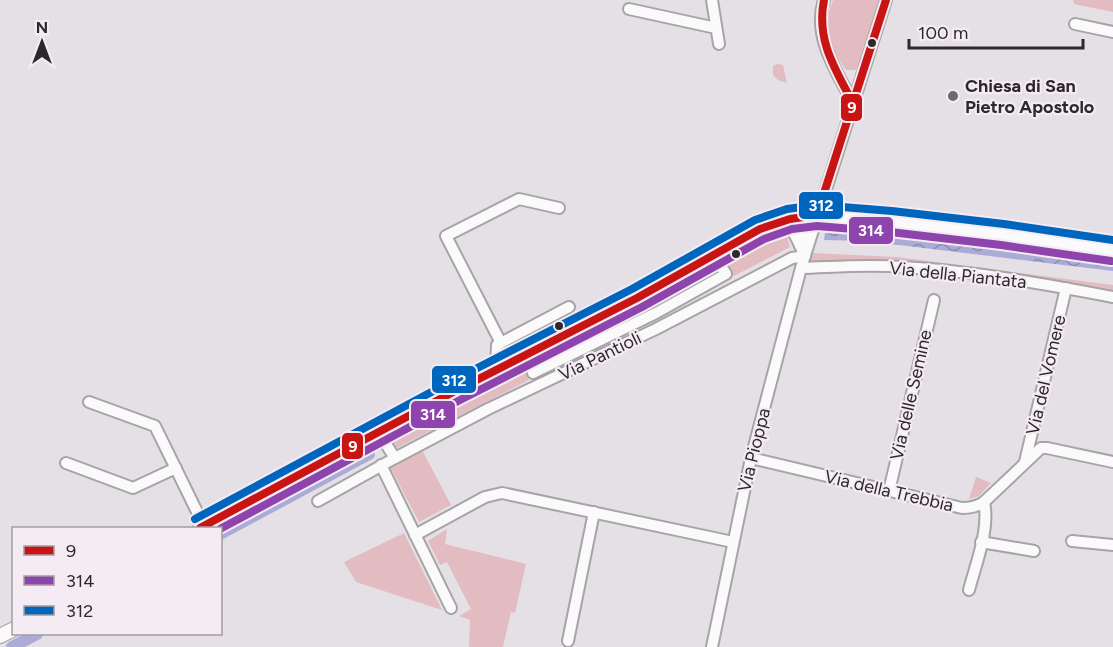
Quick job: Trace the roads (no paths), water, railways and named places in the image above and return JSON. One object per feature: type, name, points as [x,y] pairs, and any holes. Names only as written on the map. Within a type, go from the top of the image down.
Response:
[{"type":"street","points":[[712,0],[719,44]]},
{"type":"street","points":[[824,0],[821,18],[826,48],[853,103]]},
{"type":"street","name":"Via Pioppa","points":[[712,647],[751,458],[805,256],[811,216],[853,103],[886,0]]},
{"type":"street","points":[[629,9],[717,28]]},
{"type":"street","points":[[1075,24],[1113,32]]},
{"type":"street","points":[[501,343],[446,236],[519,199],[559,208]]},
{"type":"street","points":[[89,402],[155,426],[202,527],[496,369],[637,298],[760,229],[783,221],[811,216],[898,222],[1113,251]]},
{"type":"street","points":[[783,221],[795,235],[805,256]]},
{"type":"street","points":[[533,373],[656,313],[726,274],[714,255]]},
{"type":"street","name":"Via Pantioli","points":[[318,501],[488,409],[646,333],[792,258],[805,256]]},
{"type":"street","name":"Via della Piantata","points":[[801,268],[900,266],[1066,288],[1113,297]]},
{"type":"street","name":"Via del Vomere","points":[[1025,462],[1066,288]]},
{"type":"street","name":"Via delle Semine","points":[[889,491],[934,300]]},
{"type":"street","points":[[496,369],[497,345],[569,307]]},
{"type":"street","points":[[523,356],[539,385]]},
{"type":"street","points":[[378,432],[394,458]]},
{"type":"street","points":[[969,590],[986,523],[984,502],[1038,450],[1047,448],[1113,462]]},
{"type":"street","name":"Via della Trebbia","points":[[751,458],[962,508],[974,508],[984,502]]},
{"type":"street","points":[[66,463],[133,488],[176,468]]},
{"type":"street","points":[[381,465],[451,608]]},
{"type":"street","points":[[415,536],[485,497],[502,493],[733,542]]},
{"type":"street","points":[[568,641],[594,512]]},
{"type":"street","points":[[1072,541],[1113,545]]},
{"type":"street","points":[[981,542],[1034,550]]},
{"type":"water","points":[[825,233],[923,237],[1113,262],[1113,271],[866,241],[824,240]]},
{"type":"waterway","points":[[222,533],[369,454]]},
{"type":"waterway","points":[[12,647],[35,635]]},
{"type":"place","name":"Chiesa di San Pietro Apostolo","points":[[953,96]]}]
